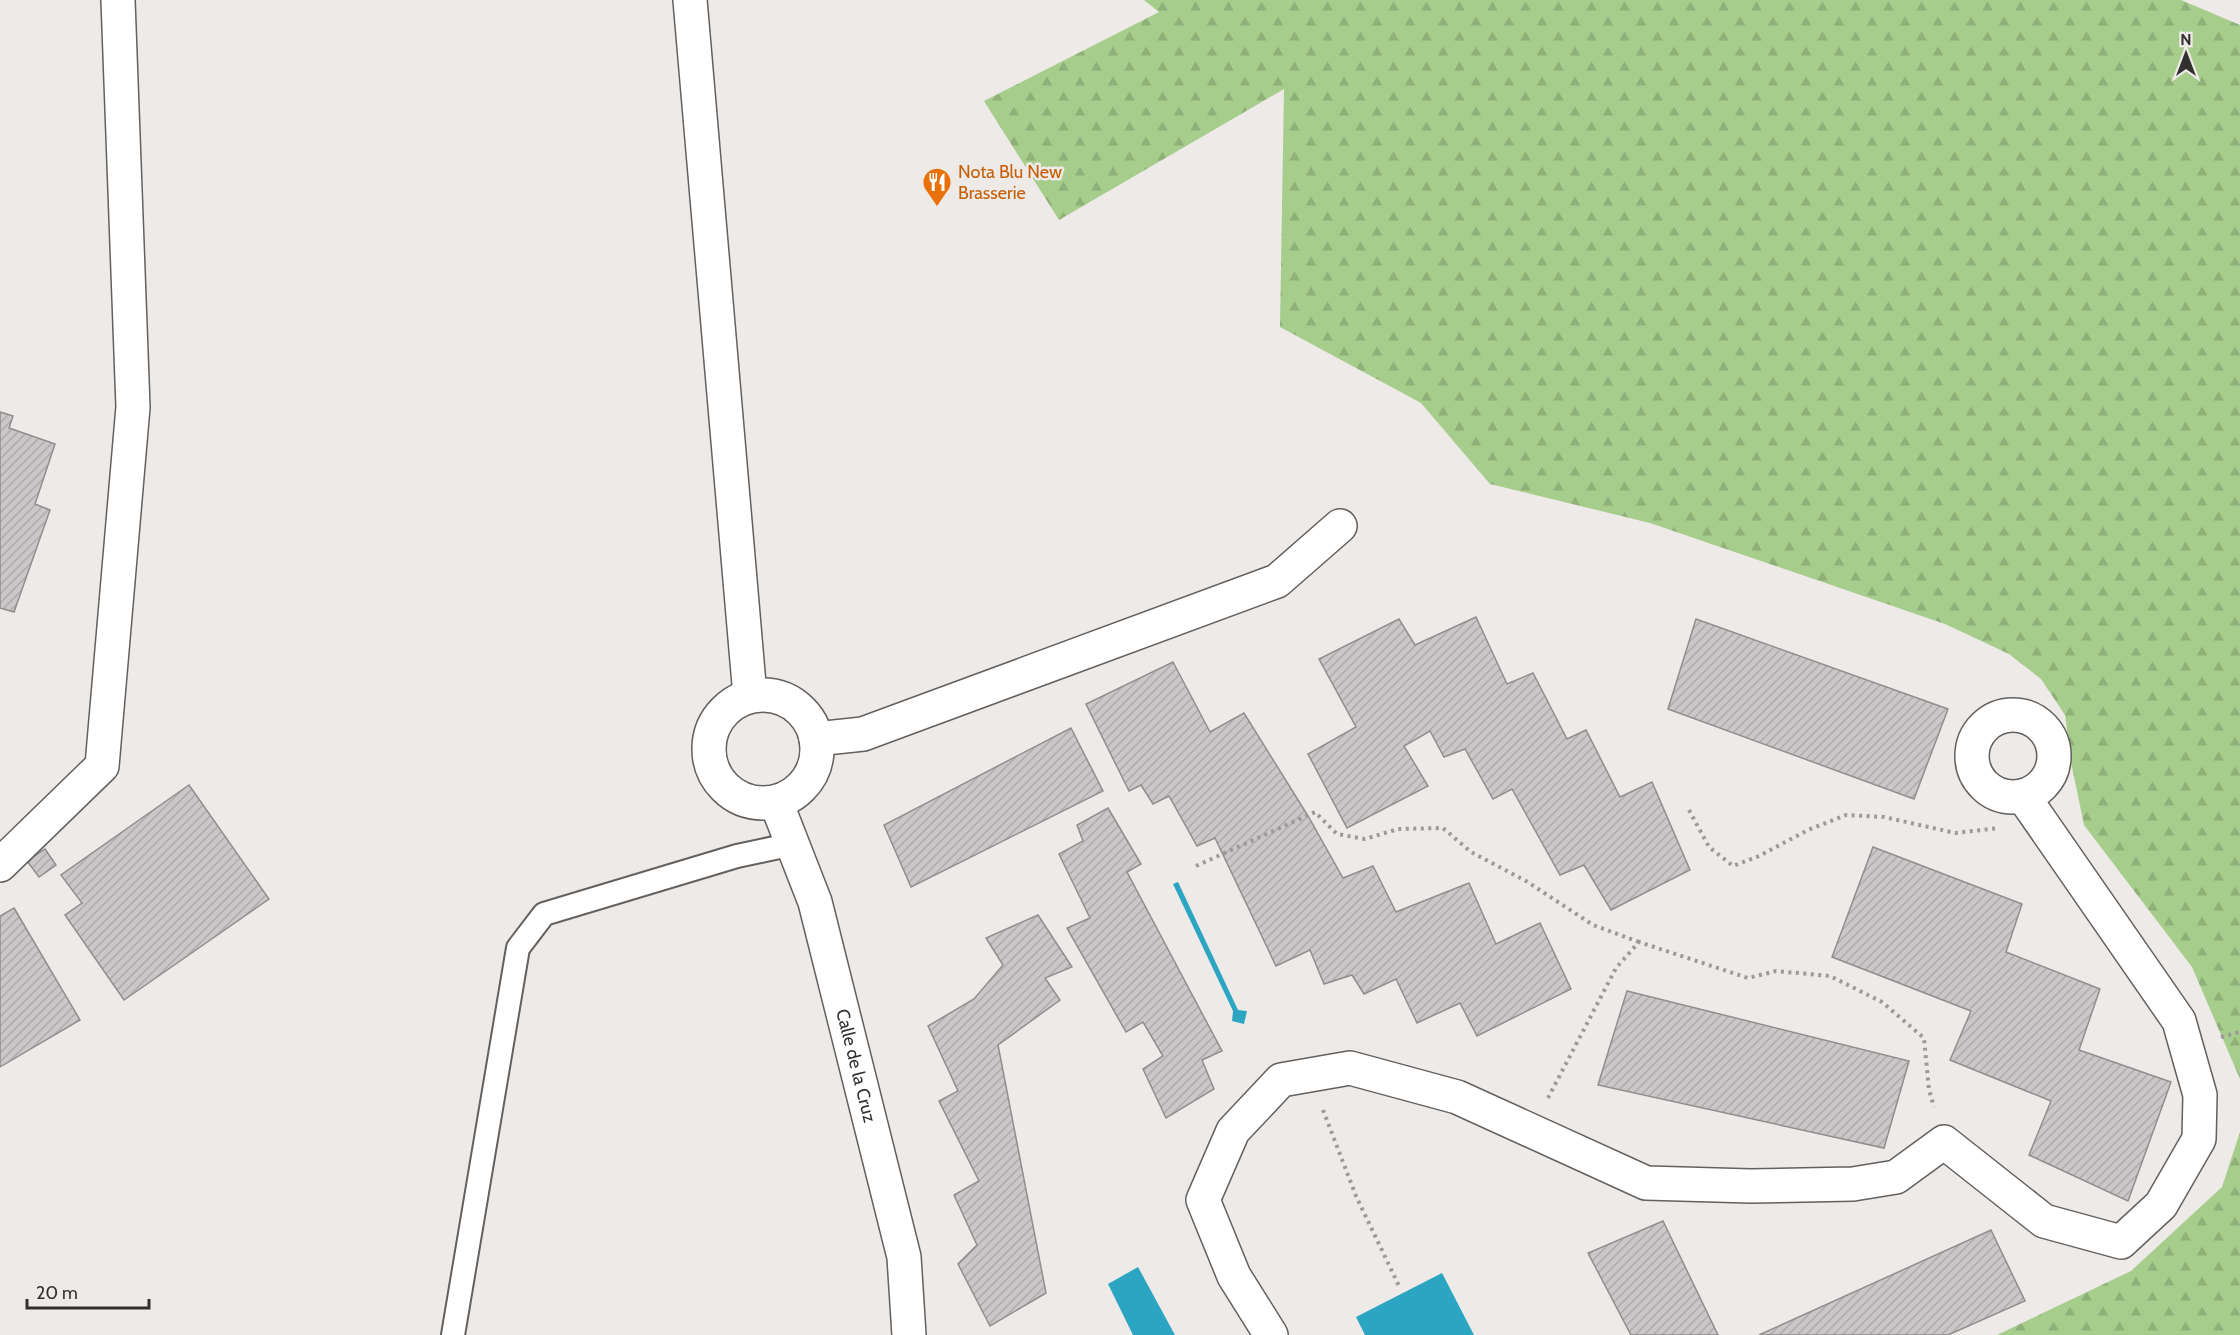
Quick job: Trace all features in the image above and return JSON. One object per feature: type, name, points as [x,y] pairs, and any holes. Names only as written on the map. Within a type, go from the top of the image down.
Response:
[{"type":"street","points":[[0,865],[102,766],[133,407],[118,0]]},
{"type":"street","points":[[690,0],[750,696]]},
{"type":"street","points":[[816,739],[863,734],[1277,581],[1340,526]]},
{"type":"street","points":[[767,695],[784,699],[799,709],[810,723],[816,739],[817,755],[813,771],[804,785],[791,795],[776,802],[759,803],[742,800],[728,791],[716,778],[710,763],[708,746],[712,729],[721,715],[734,703],[750,696],[767,695]]},
{"type":"street","points":[[1271,1335],[1234,1276],[1203,1200],[1233,1131],[1281,1080],[1350,1068],[1457,1097],[1646,1183],[1739,1186],[1853,1184],[1896,1177],[1944,1142],[2044,1221],[2121,1242],[2161,1205],[2199,1139],[2200,1095],[2179,1021],[2023,796]]},
{"type":"street","name":"Calle de la Cruz","points":[[776,802],[815,902],[904,1257],[909,1335]]},
{"type":"lane","points":[[453,1335],[518,948],[544,914],[737,856],[793,844]]},
{"type":"path","points":[[1689,810],[1709,847],[1732,866],[1759,856],[1808,830],[1846,815],[1884,817],[1954,833],[2042,822]]},
{"type":"path","points":[[1196,866],[1315,812],[1337,834],[1365,839],[1398,829],[1443,828],[1471,852],[1526,881],[1593,925],[1748,978],[1776,971],[1830,976],[1882,1002],[1924,1038],[1929,1090],[1944,1142]]},
{"type":"path","points":[[1530,1130],[1616,968],[1639,942]]},
{"type":"path","points":[[2222,1037],[2240,1032]]},
{"type":"path","points":[[1310,1075],[1343,1166],[1399,1286]]},
{"type":"green space","points":[[1144,0],[2181,0],[2240,25],[2240,1079],[2192,967],[2084,825],[2072,767],[2065,715],[2041,679],[2009,654],[1945,624],[1650,523],[1490,484],[1421,403],[1280,327],[1284,89],[1059,220],[984,101],[1159,12]]},
{"type":"green space","points":[[2240,1132],[2240,1335],[1997,1335],[2131,1271],[2222,1187]]},
{"type":"water","points":[[1178,882],[1238,1010],[1247,1011],[1244,1024],[1232,1021],[1233,1011],[1173,884]]},
{"type":"water","points":[[1138,1267],[1175,1335],[1133,1335],[1108,1284]]},
{"type":"water","points":[[1442,1273],[1474,1335],[1365,1335],[1356,1317]]},
{"type":"building","points":[[0,412],[13,416],[9,428],[55,444],[35,504],[50,510],[14,612],[0,608]]},
{"type":"building","points":[[1476,617],[1507,684],[1533,673],[1567,739],[1586,730],[1620,797],[1652,782],[1690,870],[1611,910],[1584,865],[1560,875],[1512,789],[1493,799],[1465,749],[1444,757],[1430,731],[1404,746],[1428,786],[1347,828],[1308,754],[1356,727],[1319,659],[1399,619],[1415,645]]},
{"type":"building","points":[[1696,619],[1948,709],[1914,799],[1668,709]]},
{"type":"building","points":[[1173,662],[1210,732],[1244,713],[1308,816],[1343,878],[1373,866],[1396,912],[1469,883],[1496,944],[1540,923],[1571,989],[1477,1036],[1460,1003],[1417,1023],[1396,979],[1364,994],[1352,975],[1324,984],[1310,950],[1276,966],[1215,838],[1197,846],[1169,796],[1153,804],[1141,785],[1129,791],[1086,704]]},
{"type":"building","points":[[1071,728],[1103,791],[911,887],[884,825]]},
{"type":"building","points":[[189,785],[269,899],[124,1000],[65,915],[82,903],[61,875]]},
{"type":"building","points":[[1108,808],[1141,864],[1127,872],[1222,1051],[1202,1060],[1214,1089],[1166,1118],[1143,1069],[1163,1056],[1143,1022],[1126,1032],[1067,928],[1090,918],[1059,854],[1083,841],[1077,825]]},
{"type":"building","points":[[1873,847],[2022,904],[2006,952],[2100,989],[2079,1050],[2171,1082],[2128,1201],[2029,1155],[2051,1101],[1950,1060],[1971,1011],[1832,957]]},
{"type":"building","points":[[45,849],[56,865],[39,877],[27,861]]},
{"type":"building","points":[[14,908],[80,1020],[0,1067],[0,916]]},
{"type":"building","points":[[1038,915],[1072,967],[1045,978],[1060,1000],[998,1045],[1046,1293],[990,1326],[958,1264],[977,1245],[954,1195],[979,1181],[939,1101],[958,1091],[928,1026],[974,999],[1003,965],[986,938]]},
{"type":"building","points":[[1627,991],[1909,1061],[1884,1148],[1598,1085]]},
{"type":"building","points":[[1663,1221],[1718,1335],[1631,1335],[1588,1253]]},
{"type":"building","points":[[1991,1230],[2025,1301],[1948,1335],[1759,1335]]},
{"type":"place","name":"Nota Blu New Brasserie","points":[[937,208]]}]
